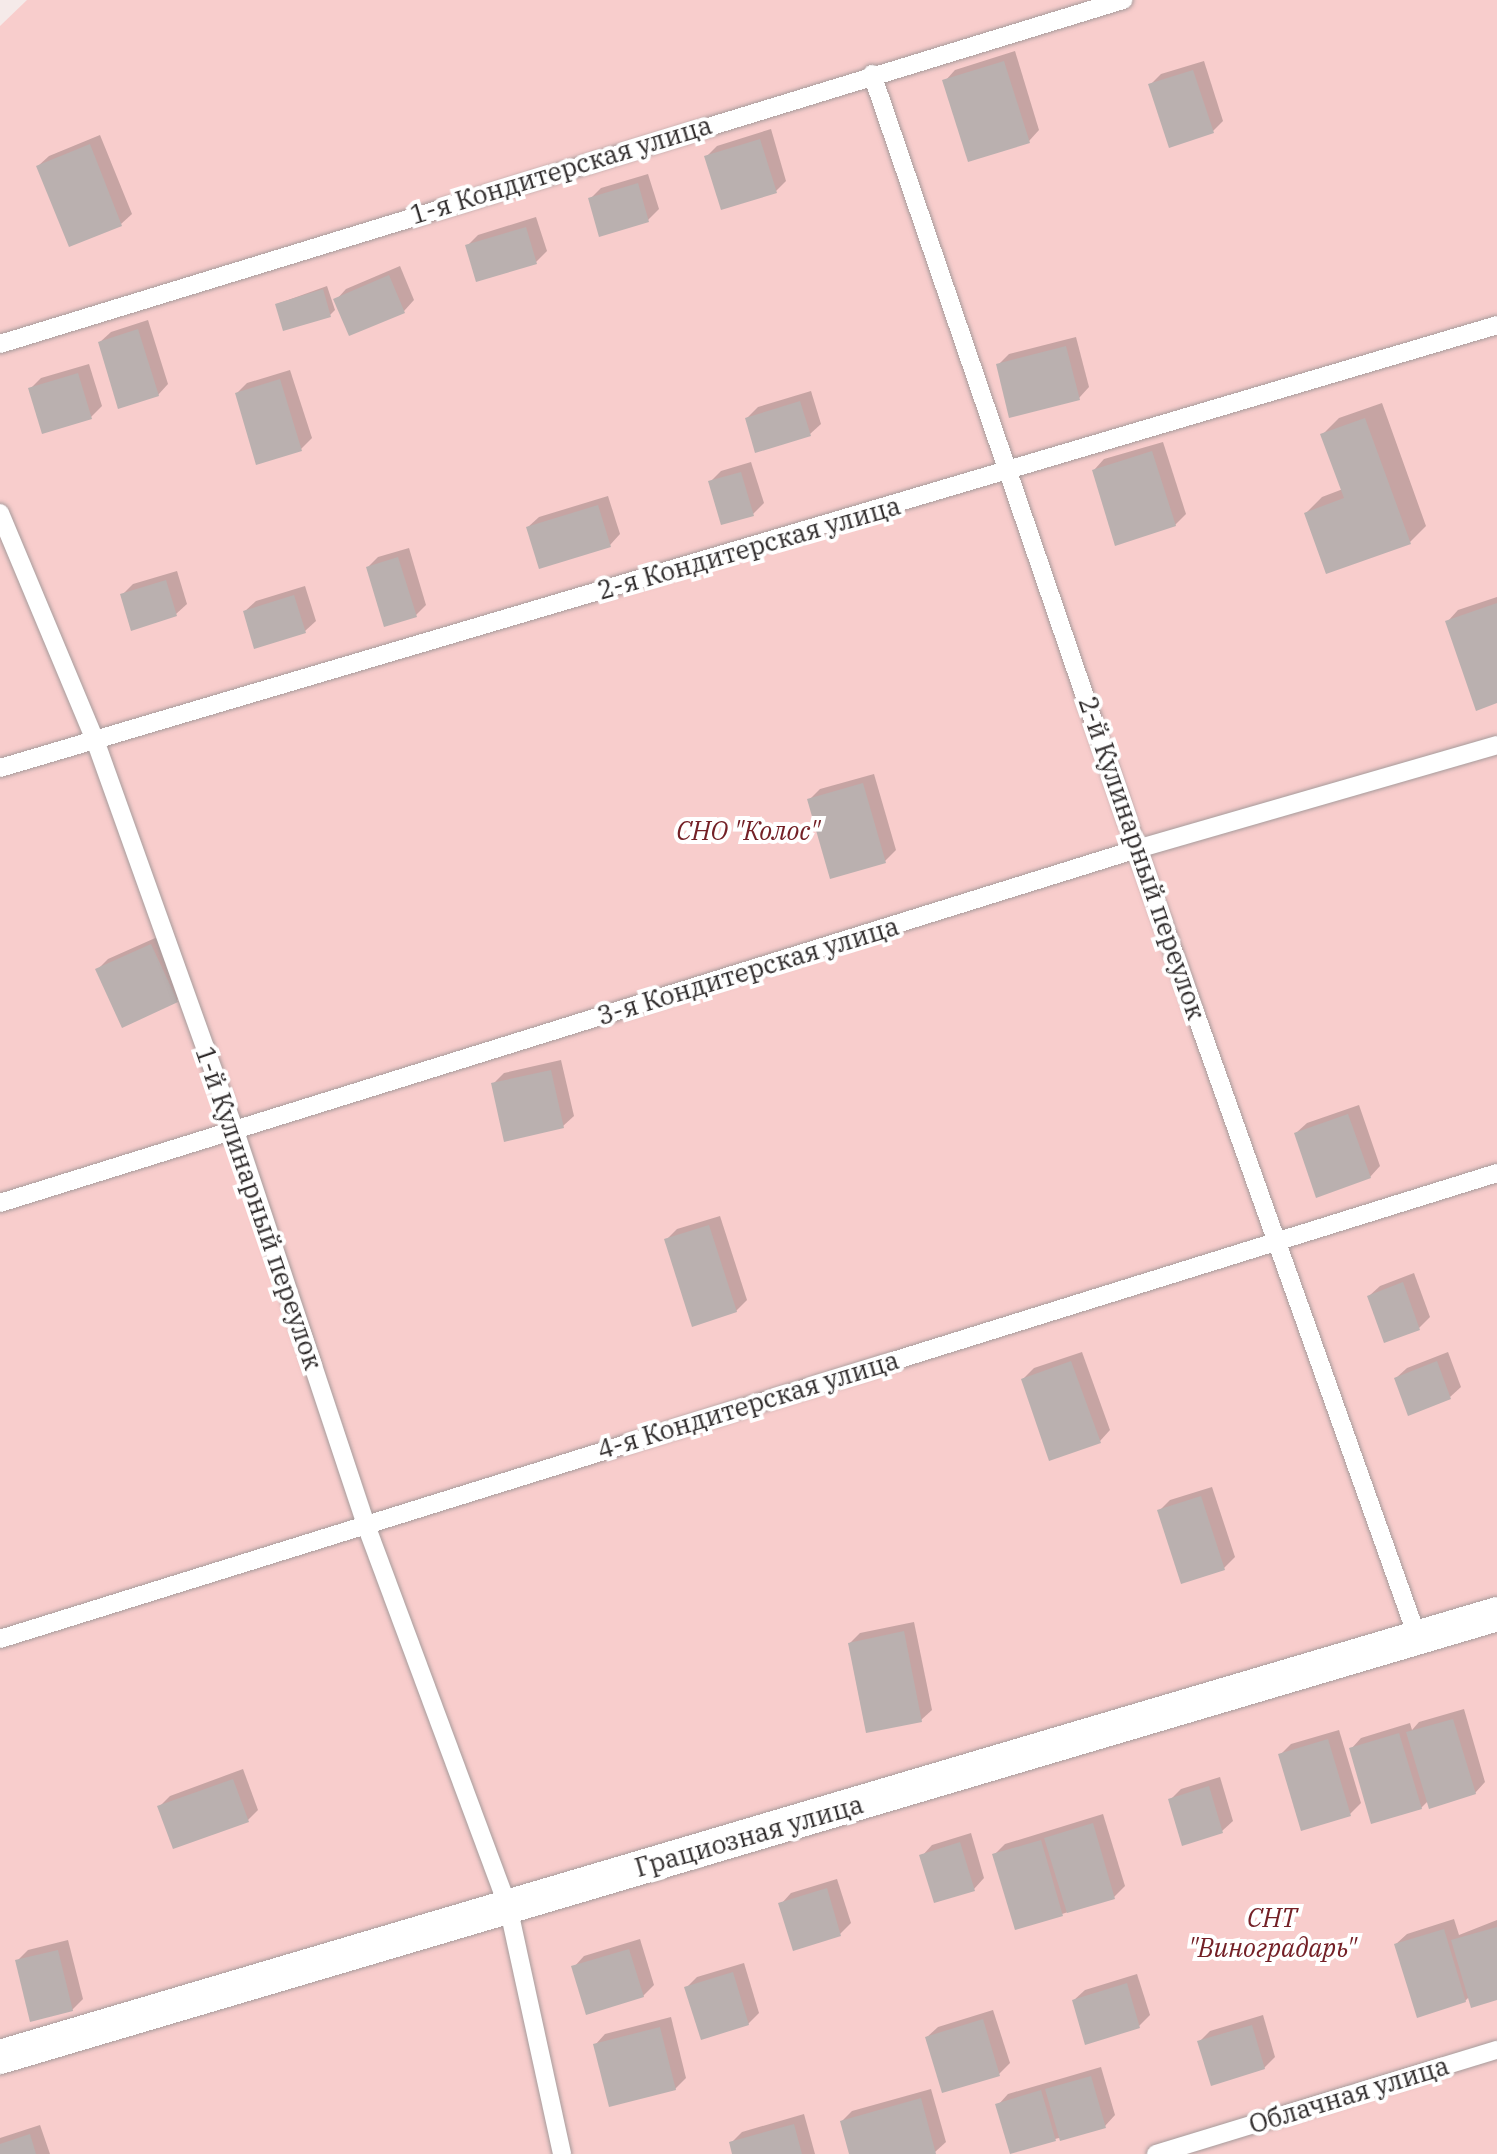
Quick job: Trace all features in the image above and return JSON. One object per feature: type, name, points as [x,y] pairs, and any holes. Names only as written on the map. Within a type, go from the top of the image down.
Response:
[{"type":"street","name":"Грациозная улица","points":[[0,2057],[1497,1614]]},
{"type":"lane","name":"1-я Кондитерская улица","points":[[0,344],[872,74],[1123,0]]},
{"type":"lane","name":"2-й Кулинарный переулок","points":[[872,74],[1137,849],[1418,1639]]},
{"type":"lane","name":"2-я Кондитерская улица","points":[[0,768],[1497,325]]},
{"type":"lane","name":"1-й Кулинарный переулок","points":[[0,513],[95,740],[235,1131],[366,1525],[508,1906],[562,2154]]},
{"type":"lane","name":"3-я Кондитерская улица","points":[[0,1203],[1137,849],[1497,745]]},
{"type":"lane","name":"4-я Кондитерская улица","points":[[0,1639],[1277,1238],[1497,1173]]},
{"type":"lane","name":"Облачная улица","points":[[1156,2154],[1497,2050]]},
{"type":"green space","name":"СНО \"Колос\"","points":[[27,0],[1497,0],[1497,2154],[0,2154],[0,26]]},
{"type":"building","points":[[1004,61],[1030,143],[968,162],[942,80]]},
{"type":"building","points":[[1193,70],[1214,133],[1169,148],[1148,84]]},
{"type":"building","points":[[760,139],[777,193],[721,210],[704,156]]},
{"type":"building","points":[[90,144],[122,226],[69,247],[36,166]]},
{"type":"building","points":[[638,183],[649,222],[599,237],[588,198]]},
{"type":"building","points":[[526,227],[537,264],[476,282],[465,245]]},
{"type":"building","points":[[389,275],[405,313],[349,336],[333,299]]},
{"type":"building","points":[[323,289],[331,317],[283,331],[275,304]]},
{"type":"building","points":[[138,329],[159,396],[118,409],[98,342]]},
{"type":"building","points":[[1066,346],[1080,400],[1009,418],[996,364]]},
{"type":"building","points":[[78,373],[92,419],[42,434],[28,388]]},
{"type":"building","points":[[280,379],[302,451],[256,465],[235,393]]},
{"type":"building","points":[[800,401],[811,436],[755,453],[745,418]]},
{"type":"building","points":[[1365,418],[1411,544],[1326,574],[1304,513],[1344,498],[1320,434]]},
{"type":"building","points":[[1152,451],[1176,526],[1115,546],[1092,470]]},
{"type":"building","points":[[741,472],[754,516],[721,525],[708,481]]},
{"type":"building","points":[[598,505],[611,547],[539,569],[526,527]]},
{"type":"building","points":[[398,557],[417,617],[384,627],[366,567]]},
{"type":"building","points":[[166,580],[177,616],[131,631],[120,594]]},
{"type":"building","points":[[294,595],[306,633],[254,649],[243,611]]},
{"type":"building","points":[[1497,603],[1497,703],[1476,711],[1445,621]]},
{"type":"building","points":[[863,783],[886,863],[830,879],[807,799]]},
{"type":"building","points":[[151,944],[178,1002],[122,1028],[95,969]]},
{"type":"building","points":[[551,1070],[564,1128],[504,1142],[491,1083]]},
{"type":"building","points":[[1348,1114],[1371,1178],[1316,1198],[1294,1133]]},
{"type":"building","points":[[709,1225],[737,1312],[692,1327],[664,1239]]},
{"type":"building","points":[[1403,1282],[1420,1330],[1384,1343],[1367,1296]]},
{"type":"building","points":[[1071,1361],[1101,1443],[1049,1461],[1021,1379]]},
{"type":"building","points":[[1437,1361],[1451,1399],[1408,1416],[1394,1378]]},
{"type":"building","points":[[1201,1496],[1225,1570],[1181,1584],[1157,1510]]},
{"type":"building","points":[[904,1631],[922,1722],[866,1733],[848,1643]]},
{"type":"building","points":[[1453,1719],[1476,1794],[1429,1809],[1406,1732]]},
{"type":"building","points":[[1399,1733],[1422,1809],[1371,1824],[1349,1748]]},
{"type":"building","points":[[1328,1739],[1351,1816],[1301,1831],[1278,1754]]},
{"type":"building","points":[[233,1779],[249,1822],[173,1849],[157,1806]]},
{"type":"building","points":[[1209,1786],[1223,1833],[1182,1846],[1168,1799]]},
{"type":"building","points":[[1093,1823],[1115,1899],[1067,1913],[1044,1838]]},
{"type":"building","points":[[1041,1840],[1063,1916],[1015,1930],[992,1854]]},
{"type":"building","points":[[960,1842],[975,1891],[934,1903],[919,1855]]},
{"type":"building","points":[[827,1888],[841,1936],[793,1951],[778,1903]]},
{"type":"building","points":[[1497,1927],[1497,2000],[1471,2008],[1451,1940]]},
{"type":"building","points":[[1444,1929],[1466,2002],[1417,2018],[1394,1944]]},
{"type":"building","points":[[629,1949],[644,1997],[586,2015],[571,1966]]},
{"type":"building","points":[[58,1950],[73,2011],[30,2022],[15,1960]]},
{"type":"building","points":[[733,1972],[749,2025],[701,2040],[684,1987]]},
{"type":"building","points":[[1127,1983],[1140,2028],[1085,2045],[1072,2000]]},
{"type":"building","points":[[983,2019],[1000,2076],[942,2093],[925,2037]]},
{"type":"building","points":[[1252,2025],[1265,2069],[1211,2086],[1197,2041]]},
{"type":"building","points":[[660,2027],[676,2090],[609,2107],[593,2044]]},
{"type":"building","points":[[1091,2076],[1106,2128],[1060,2141],[1045,2089]]},
{"type":"building","points":[[1041,2090],[1056,2141],[1010,2154],[995,2104]]},
{"type":"building","points":[[921,2098],[936,2154],[849,2154],[840,2121]]},
{"type":"building","points":[[794,2124],[802,2154],[732,2154],[729,2142]]},
{"type":"building","points":[[30,2134],[36,2154],[0,2154],[0,2144]]},
{"type":"park label","name":"СНТ \"Виноградарь\"","points":[[1272,1933]]}]
